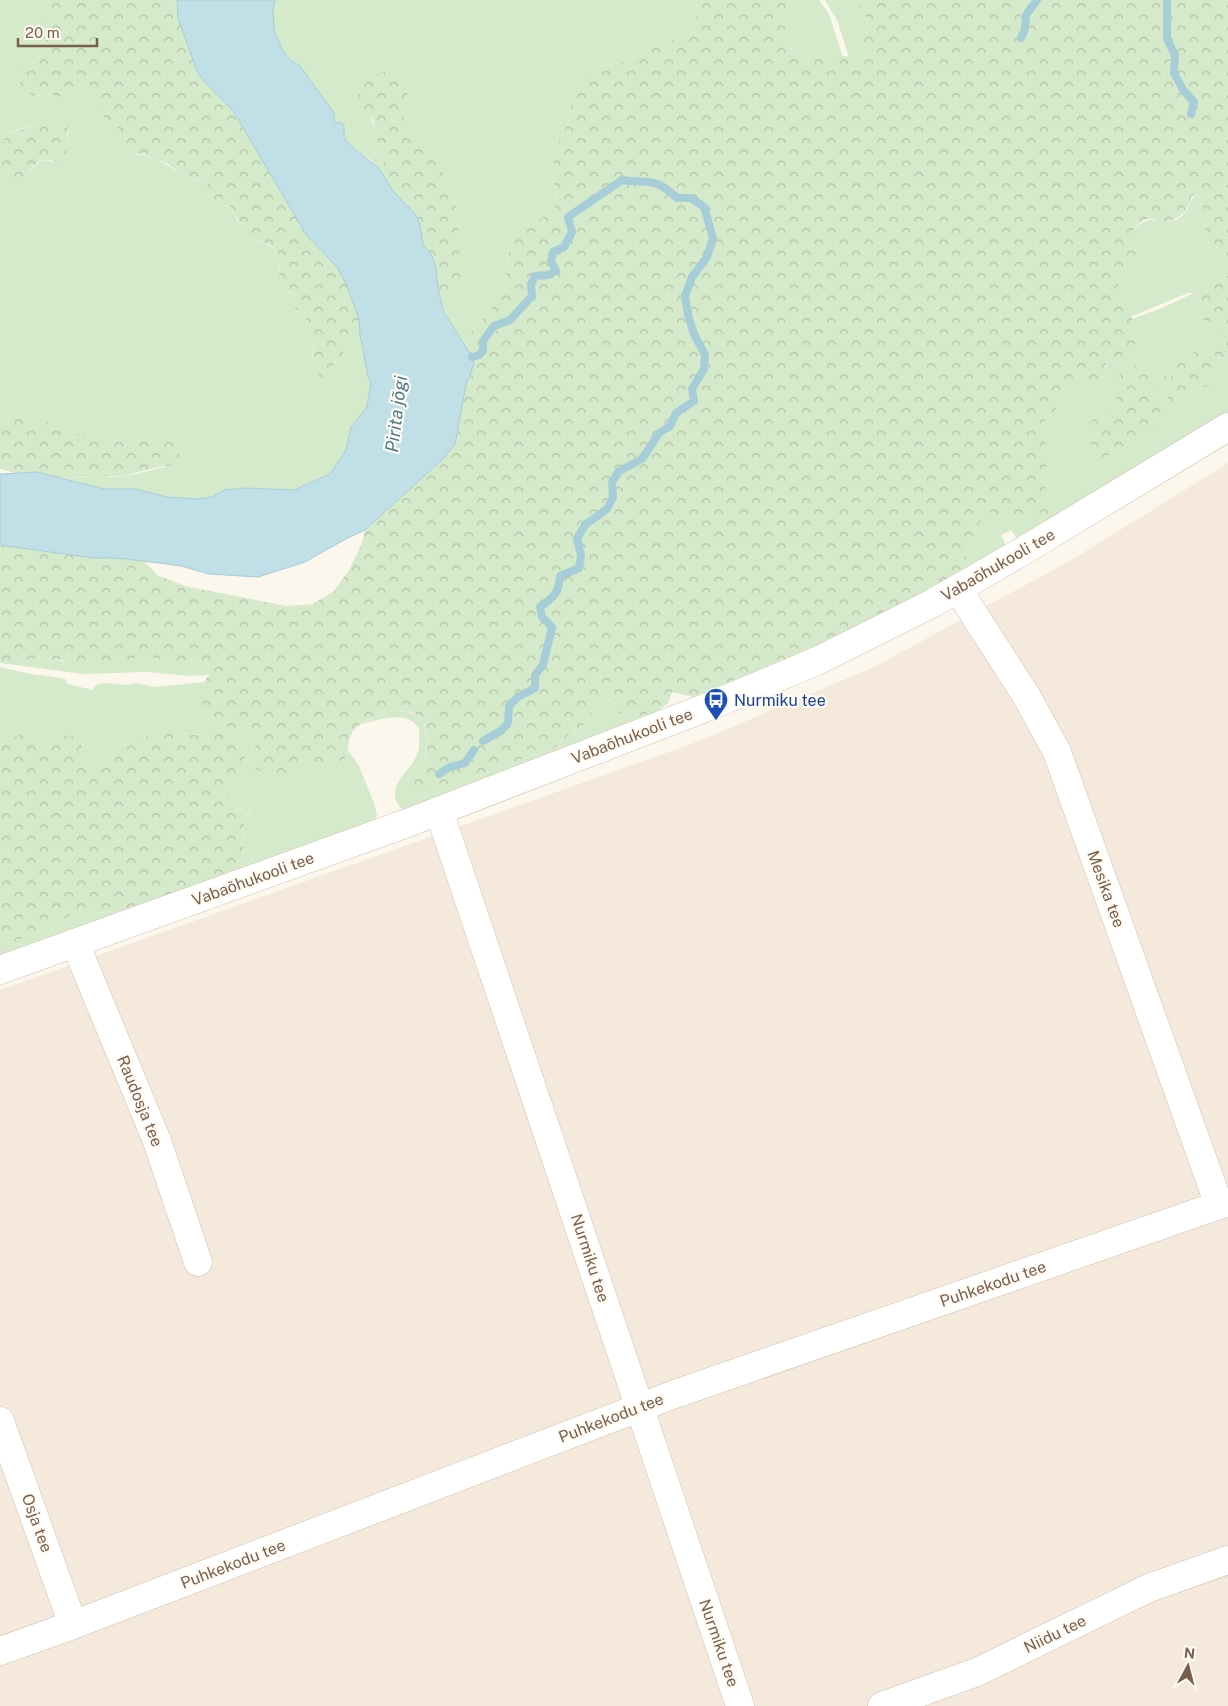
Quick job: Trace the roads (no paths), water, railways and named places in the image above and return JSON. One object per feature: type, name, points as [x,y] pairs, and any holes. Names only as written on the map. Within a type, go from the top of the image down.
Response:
[{"type":"street","name":"Vabaõhukooli tee","points":[[0,970],[439,811],[710,706],[789,673],[863,639],[960,588],[1228,427]]},
{"type":"street","name":"Mesika tee","points":[[960,588],[968,604],[1027,697],[1057,752],[1224,1204]]},
{"type":"street","name":"Nurmiku tee","points":[[439,811],[740,1706]]},
{"type":"street","name":"Raudosja tee","points":[[75,942],[157,1141],[198,1262]]},
{"type":"street","name":"Puhkekodu tee","points":[[0,1651],[73,1625],[639,1408],[1224,1204]]},
{"type":"street","name":"Osja tee","points":[[0,1421],[73,1625]]},
{"type":"street","name":"Niidu tee","points":[[882,1706],[977,1672],[1149,1588],[1228,1560]]},
{"type":"water","name":"Pirita jõgi","points":[[177,0],[275,0],[273,10],[274,30],[282,49],[289,59],[300,66],[334,113],[334,122],[342,123],[344,126],[344,138],[381,171],[392,190],[416,215],[420,225],[423,245],[431,254],[435,264],[439,294],[444,312],[472,357],[474,364],[466,385],[455,444],[444,458],[365,530],[305,562],[258,577],[209,574],[181,566],[117,558],[93,558],[0,545],[0,474],[37,472],[105,489],[135,489],[167,497],[196,499],[212,497],[225,490],[245,488],[294,490],[330,474],[346,450],[351,427],[367,407],[371,383],[360,335],[359,319],[347,286],[337,267],[307,236],[233,111],[203,80],[197,71],[178,18]]},
{"type":"waterway","points":[[1021,38],[1025,29],[1026,15],[1037,0]]},
{"type":"waterway","points":[[1167,0],[1167,39],[1175,55],[1174,73],[1183,90],[1194,102],[1191,114]]},
{"type":"waterway","points":[[472,357],[479,355],[483,351],[483,341],[494,326],[510,320],[532,296],[531,284],[535,276],[548,275],[556,271],[551,261],[553,252],[564,247],[572,232],[568,217],[622,180],[651,182],[663,186],[677,198],[691,198],[704,207],[713,238],[707,257],[692,277],[685,296],[694,334],[705,355],[704,369],[692,389],[694,401],[676,413],[670,426],[659,433],[642,459],[619,471],[612,482],[613,497],[607,509],[585,525],[577,539],[581,555],[579,568],[560,576],[555,594],[540,607],[542,617],[552,627],[543,665],[535,675],[535,688],[518,697],[509,706],[508,723],[502,730],[483,741]]},
{"type":"waterway","points":[[439,774],[450,767],[465,763],[474,750]]},
{"type":"place","name":"Nurmiku tee","points":[[716,721]]}]
